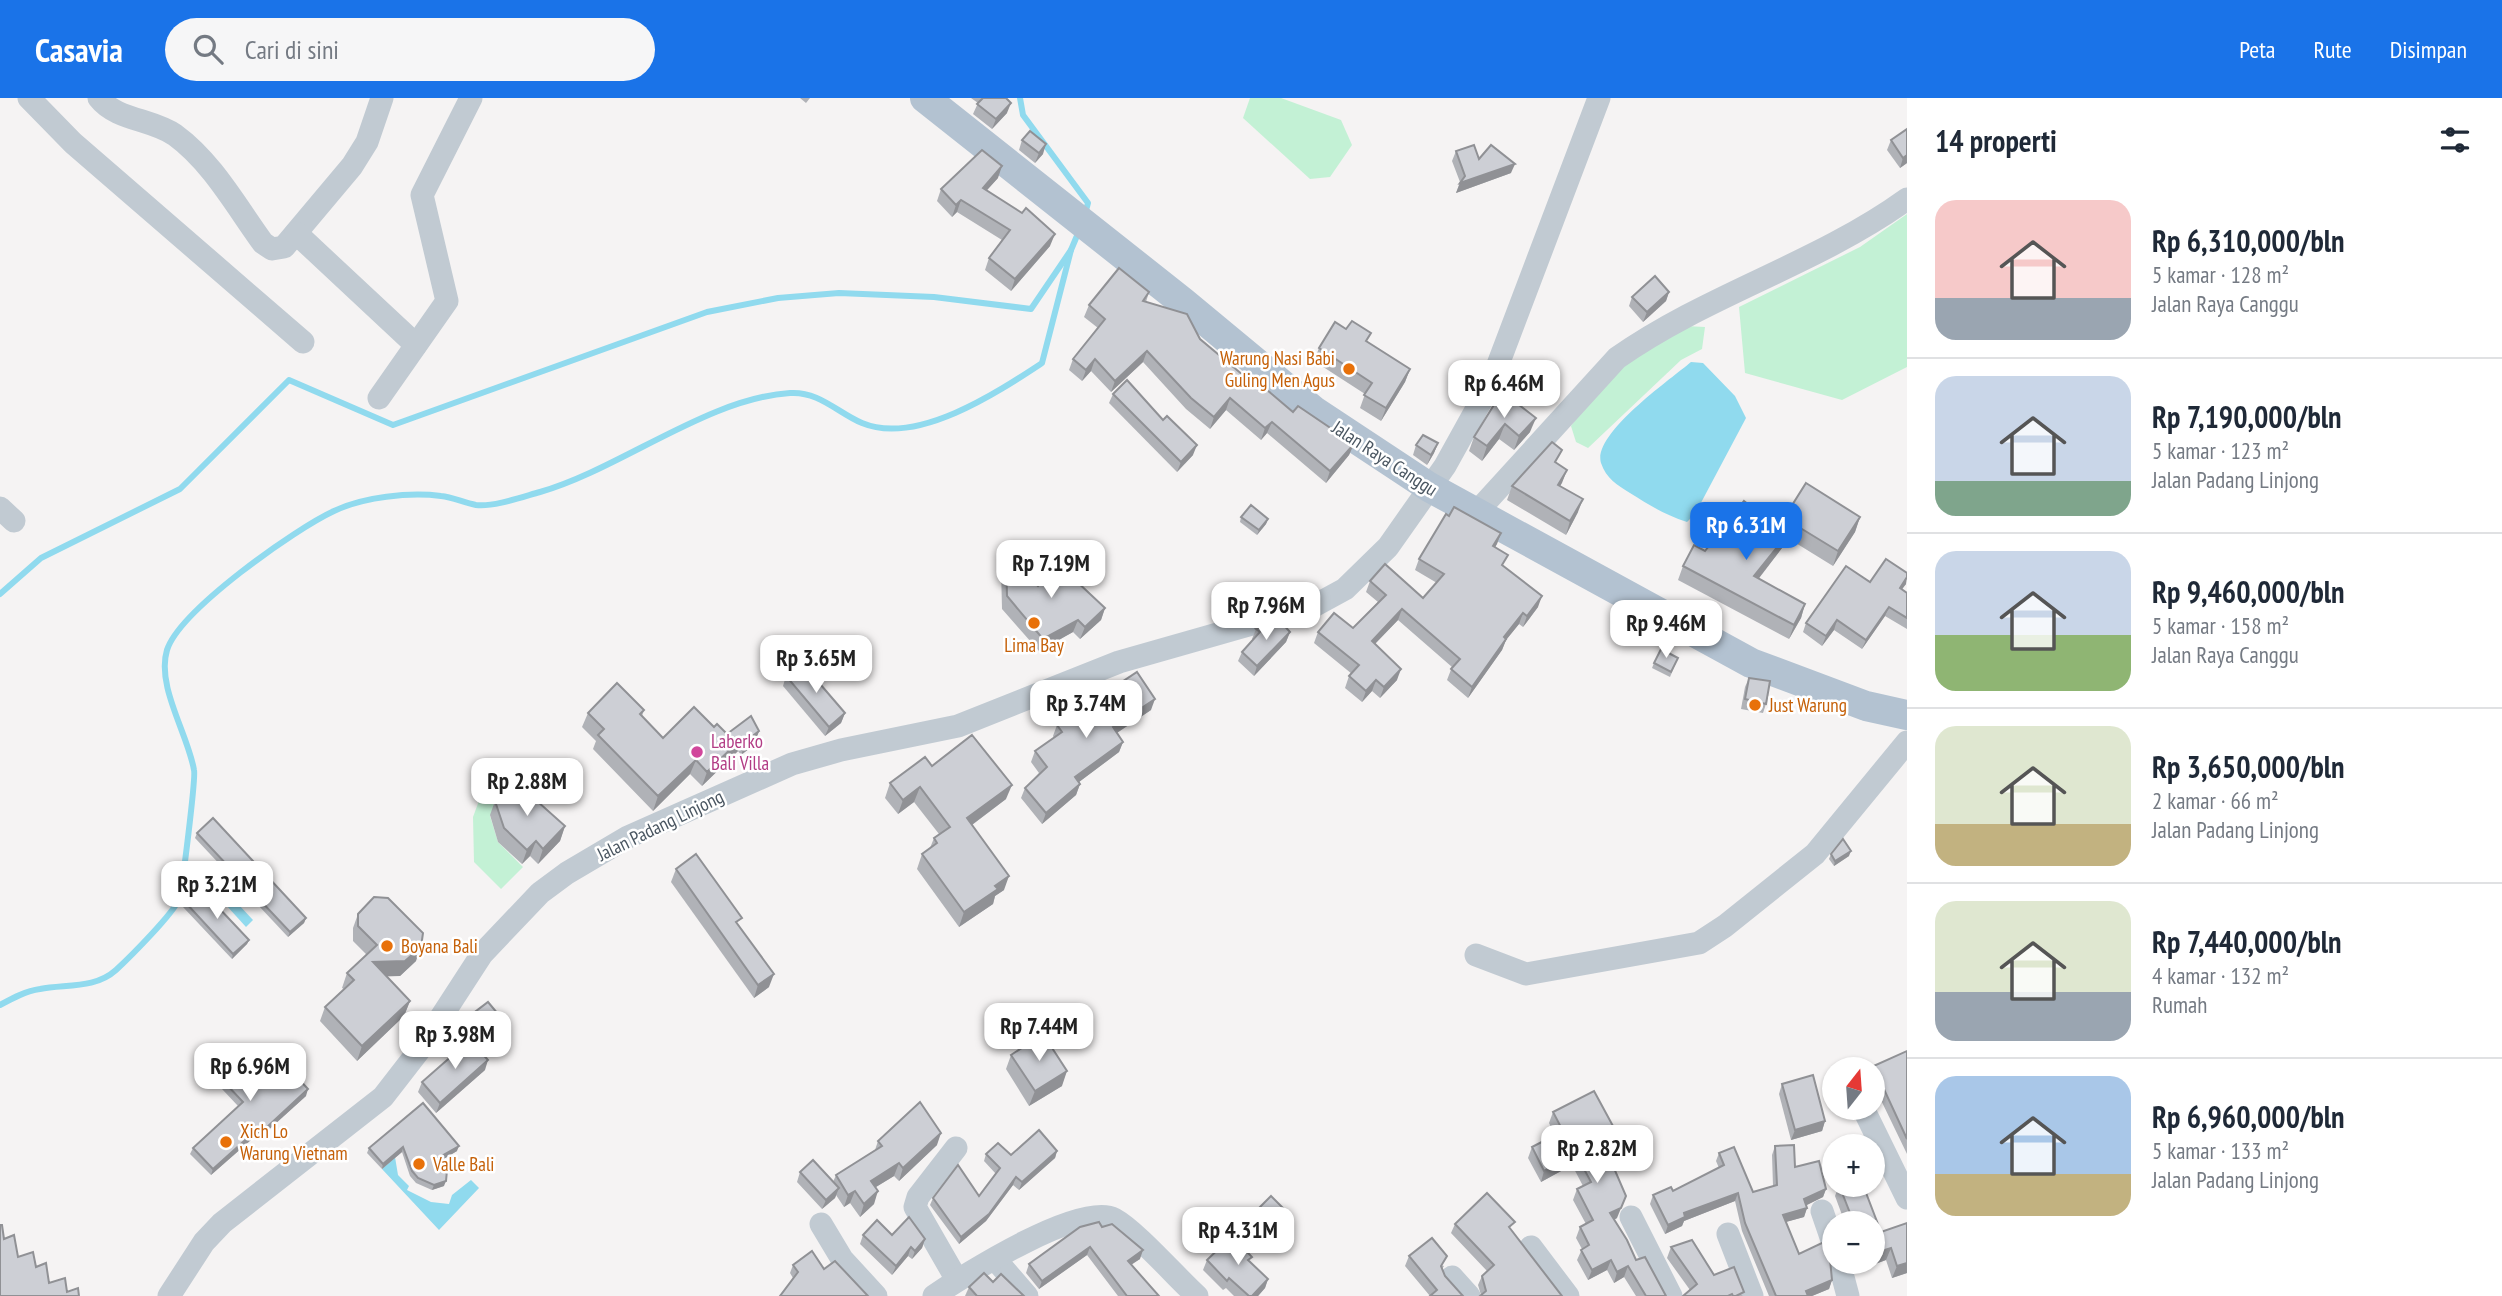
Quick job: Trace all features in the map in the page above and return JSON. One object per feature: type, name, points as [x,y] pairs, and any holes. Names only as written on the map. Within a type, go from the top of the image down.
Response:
[{"type":"main road","name":"Jalan Raya Canggu","points":[[925,98],[1112,245],[1314,411],[1429,487],[1751,663],[1866,706],[1907,715]]},
{"type":"street","points":[[29,98],[83,152],[303,342]]},
{"type":"street","points":[[99,98],[115,112],[172,133],[197,152],[263,243],[272,249],[284,247],[352,166],[367,142],[382,98]]},
{"type":"street","points":[[379,398],[447,301],[422,195],[471,98]]},
{"type":"street","name":"Jalan Padang Linjong","points":[[169,1296],[204,1242],[222,1223],[383,1097],[421,1048],[482,954],[540,893],[567,873],[659,822],[792,764],[958,726],[1119,662],[1312,607],[1345,589],[1388,547],[1466,431],[1491,383],[1599,98]]},
{"type":"street","points":[[1475,514],[1617,358],[1644,339],[1698,311],[1851,238],[1907,200]]},
{"type":"street","points":[[296,233],[416,345]]},
{"type":"street","points":[[1476,955],[1526,974],[1699,943],[1726,926],[1815,854],[1907,742]]},
{"type":"street","points":[[1869,1120],[1907,1198]]},
{"type":"street","points":[[956,1148],[918,1196],[915,1207],[957,1280]]},
{"type":"street","points":[[934,1296],[957,1280],[1043,1233],[1080,1219],[1107,1216],[1116,1219],[1196,1296]]},
{"type":"street","points":[[1632,1217],[1671,1296]]},
{"type":"street","points":[[821,1224],[848,1266],[876,1296]]},
{"type":"street","points":[[1728,1234],[1752,1296]]},
{"type":"street","points":[[1531,1247],[1568,1296]]},
{"type":"street","points":[[995,1259],[1027,1296]]},
{"type":"street","points":[[1842,1274],[1848,1296]]},
{"type":"street","points":[[1452,1277],[1469,1296]]},
{"type":"green space","points":[[1250,98],[1281,98],[1341,120],[1352,145],[1330,177],[1310,179],[1243,118]]},
{"type":"green space","points":[[1907,214],[1907,367],[1842,400],[1745,373],[1739,307],[1860,247]]},
{"type":"green space","points":[[1686,326],[1705,327],[1702,349],[1681,360],[1588,448],[1576,442],[1571,426],[1609,380],[1635,357]]},
{"type":"green space","points":[[487,779],[508,793],[490,816],[498,842],[523,867],[501,889],[474,862],[473,817]]},
{"type":"water","points":[[1691,362],[1703,363],[1735,396],[1746,418],[1695,514],[1687,522],[1657,509],[1621,487],[1603,468],[1601,451],[1608,437],[1635,408]]},
{"type":"water","points":[[223,888],[253,920],[246,927],[216,894]]},
{"type":"water","points":[[395,1157],[398,1175],[409,1186],[407,1190],[431,1202],[449,1204],[452,1195],[471,1180],[479,1188],[439,1230],[382,1169]]},
{"type":"building","points":[[983,98],[1006,98],[1011,103],[996,119],[977,104]]},
{"type":"building","points":[[1907,129],[1907,155],[1903,158],[1891,140]]},
{"type":"building","points":[[1030,131],[1046,144],[1039,153],[1022,140]]},
{"type":"building","points":[[1474,145],[1479,159],[1491,145],[1515,164],[1460,183],[1465,176],[1456,151]]},
{"type":"building","points":[[982,150],[1002,166],[983,188],[1022,213],[1026,208],[1055,234],[1015,279],[989,258],[1010,230],[961,200],[956,205],[941,189]]},
{"type":"building","points":[[1119,268],[1149,292],[1143,301],[1187,314],[1200,339],[1250,381],[1253,378],[1293,412],[1298,406],[1354,444],[1330,471],[1272,422],[1265,428],[1230,398],[1214,417],[1191,398],[1147,351],[1115,381],[1095,359],[1086,370],[1073,359],[1105,319],[1089,305]]},
{"type":"building","points":[[1655,276],[1669,292],[1647,312],[1632,297]]},
{"type":"building","points":[[1352,321],[1371,333],[1366,341],[1410,369],[1386,408],[1364,395],[1372,383],[1319,348],[1335,322],[1346,329]]},
{"type":"building","points":[[1127,380],[1163,420],[1167,416],[1197,445],[1181,462],[1113,394]]},
{"type":"building","points":[[1502,392],[1536,418],[1519,436],[1505,424],[1487,446],[1474,437]]},
{"type":"building","points":[[1423,435],[1438,443],[1431,455],[1416,445]]},
{"type":"building","points":[[1552,442],[1562,450],[1555,462],[1567,470],[1558,485],[1583,499],[1570,521],[1512,486]]},
{"type":"building","points":[[1806,483],[1860,517],[1838,551],[1784,518]]},
{"type":"building","points":[[1744,501],[1787,535],[1754,576],[1805,604],[1794,625],[1683,566],[1694,545],[1705,551]]},
{"type":"building","points":[[1251,505],[1268,519],[1259,530],[1241,517]]},
{"type":"building","points":[[1454,507],[1501,533],[1493,546],[1508,555],[1502,565],[1542,596],[1527,616],[1523,613],[1504,637],[1506,639],[1472,687],[1451,669],[1460,659],[1402,609],[1372,641],[1401,669],[1384,687],[1376,680],[1366,691],[1349,676],[1359,665],[1318,632],[1334,613],[1353,628],[1386,595],[1370,581],[1385,564],[1423,598],[1444,574],[1419,559],[1446,514],[1449,516]]},
{"type":"building","points":[[1006,555],[1038,586],[1058,564],[1105,608],[1085,627],[1078,620],[1043,639],[1007,596]]},
{"type":"building","points":[[1886,559],[1907,573],[1900,588],[1907,593],[1907,618],[1889,607],[1866,640],[1837,620],[1826,636],[1806,623],[1846,566],[1870,582]]},
{"type":"building","points":[[1281,622],[1290,632],[1257,666],[1242,652],[1260,632],[1256,629]]},
{"type":"building","points":[[1661,649],[1678,658],[1671,672],[1654,663]]},
{"type":"building","points":[[802,663],[845,713],[829,727],[786,676]]},
{"type":"building","points":[[1137,672],[1155,699],[1113,727],[1123,742],[1075,777],[1080,784],[1046,813],[1025,788],[1047,767],[1035,751],[1062,732],[1057,725]]},
{"type":"building","points":[[1749,678],[1770,681],[1766,704],[1745,699]]},
{"type":"building","points":[[617,683],[644,710],[640,714],[663,738],[694,707],[714,727],[717,724],[727,734],[751,716],[759,731],[746,741],[743,737],[707,772],[696,760],[658,796],[598,735],[604,729],[588,713]]},
{"type":"building","points":[[972,735],[1012,785],[967,818],[1009,876],[995,886],[998,889],[964,912],[922,854],[937,843],[934,838],[950,827],[920,787],[903,800],[890,783],[925,757],[932,766]]},
{"type":"building","points":[[510,782],[526,796],[528,793],[565,826],[543,849],[536,841],[527,850],[504,828],[495,801]]},
{"type":"building","points":[[213,818],[306,918],[290,932],[197,833]]},
{"type":"building","points":[[1843,839],[1851,851],[1835,861],[1831,854]]},
{"type":"building","points":[[696,854],[742,918],[736,922],[774,974],[758,985],[676,869]]},
{"type":"building","points":[[200,888],[249,940],[233,954],[185,902]]},
{"type":"building","points":[[374,897],[388,898],[423,933],[421,947],[405,961],[373,962],[410,1001],[362,1046],[325,1007],[354,980],[347,973],[377,945],[358,926],[358,914]]},
{"type":"building","points":[[488,1002],[508,1026],[487,1043],[467,1018]]},
{"type":"building","points":[[1043,1034],[1067,1071],[1035,1091],[1011,1055]]},
{"type":"building","points":[[470,1040],[488,1060],[440,1103],[422,1082]]},
{"type":"building","points":[[272,1050],[308,1089],[266,1128],[263,1124],[213,1169],[193,1148],[243,1102],[209,1066],[225,1051],[246,1073]]},
{"type":"building","points":[[1907,1051],[1907,1139],[1885,1091],[1885,1061]]},
{"type":"building","points":[[1813,1075],[1822,1120],[1825,1121],[1795,1130],[1782,1084]]},
{"type":"building","points":[[1594,1091],[1626,1150],[1610,1159],[1626,1196],[1621,1208],[1610,1213],[1636,1260],[1645,1257],[1666,1296],[1646,1296],[1628,1266],[1617,1272],[1611,1260],[1592,1270],[1581,1250],[1589,1245],[1580,1227],[1593,1220],[1577,1189],[1591,1182],[1576,1154],[1544,1171],[1532,1147],[1563,1131],[1553,1112]]},
{"type":"building","points":[[920,1102],[941,1133],[903,1168],[899,1163],[871,1181],[878,1191],[864,1204],[855,1191],[848,1195],[836,1175],[882,1146],[878,1141]]},
{"type":"building","points":[[423,1103],[459,1146],[438,1158],[447,1170],[446,1181],[434,1185],[418,1178],[412,1171],[403,1147],[383,1164],[369,1148]]},
{"type":"building","points":[[1039,1130],[1057,1151],[1022,1182],[1016,1177],[989,1214],[961,1237],[933,1198],[958,1165],[979,1196],[1000,1168],[986,1154],[998,1143],[1011,1155]]},
{"type":"building","points":[[1794,1145],[1795,1167],[1819,1161],[1822,1173],[1822,1191],[1804,1199],[1807,1208],[1783,1215],[1799,1254],[1822,1243],[1822,1274],[1831,1274],[1832,1280],[1806,1291],[1808,1296],[1776,1296],[1745,1223],[1738,1193],[1684,1213],[1685,1217],[1668,1225],[1653,1195],[1671,1187],[1673,1191],[1724,1165],[1719,1153],[1734,1147],[1753,1192],[1777,1185],[1775,1146]]},
{"type":"building","points":[[813,1160],[839,1188],[826,1200],[800,1172]]},
{"type":"building","points":[[1487,1193],[1515,1222],[1509,1227],[1562,1296],[1480,1296],[1486,1291],[1482,1276],[1494,1265],[1455,1224]]},
{"type":"building","points":[[1271,1196],[1284,1209],[1265,1228],[1252,1215]]},
{"type":"building","points":[[1844,1197],[1868,1197],[1873,1211],[1849,1211]]},
{"type":"building","points":[[909,1217],[925,1239],[915,1251],[911,1247],[896,1266],[863,1235],[877,1220],[892,1235]]},
{"type":"building","points":[[1099,1222],[1102,1227],[1112,1224],[1143,1250],[1128,1261],[1159,1296],[1127,1296],[1090,1247],[1042,1281],[1029,1264],[1080,1227]]},
{"type":"building","points":[[1907,1223],[1907,1263],[1897,1266],[1891,1248],[1885,1250],[1885,1231]]},
{"type":"building","points":[[0,1225],[4,1239],[14,1235],[18,1257],[33,1252],[36,1267],[46,1263],[49,1283],[65,1278],[67,1292],[78,1288],[79,1296],[0,1296]]},
{"type":"building","points":[[1232,1236],[1252,1257],[1248,1260],[1268,1279],[1252,1296],[1229,1278],[1227,1281],[1207,1260]]},
{"type":"building","points":[[1432,1238],[1447,1256],[1441,1266],[1445,1276],[1463,1296],[1430,1296],[1437,1290],[1409,1256]]},
{"type":"building","points":[[1692,1240],[1714,1275],[1734,1267],[1744,1292],[1736,1296],[1683,1296],[1697,1284],[1671,1247]]},
{"type":"building","points":[[812,1251],[824,1269],[835,1261],[868,1296],[780,1296],[798,1272],[793,1265]]},
{"type":"building","points":[[984,1273],[993,1282],[1001,1274],[1024,1296],[977,1296],[969,1287]]},
{"type":"waterway","points":[[1020,98],[1023,115],[1088,203],[1085,214]]},
{"type":"waterway","points":[[0,594],[41,558],[180,489],[289,380],[393,425],[707,312],[778,298],[839,293],[934,297],[1031,309],[1071,250],[1079,231]]},
{"type":"waterway","points":[[0,1005],[35,990],[80,985],[108,976],[140,946],[175,906],[183,876],[194,770],[169,694],[165,664],[167,650],[176,633],[193,614],[267,552],[316,520],[346,506],[372,499],[428,495],[491,505],[540,492],[601,468],[696,420],[759,398],[790,393],[810,395],[853,419],[884,428],[932,422],[980,401],[1042,363],[1071,250]]},
{"type":"place","name":"Warung Nasi Babi Guling Men Agus","points":[[1349,369]]},
{"type":"place","name":"Lima Bay","points":[[1034,623]]},
{"type":"place","name":"Just Warung","points":[[1755,705]]},
{"type":"place","name":"Laberko Bali Villa","points":[[697,752]]},
{"type":"place","name":"Boyana Bali","points":[[387,946]]},
{"type":"place","name":"Xich Lo Warung Vietnam","points":[[226,1142]]},
{"type":"place","name":"Valle Bali","points":[[419,1164]]}]
